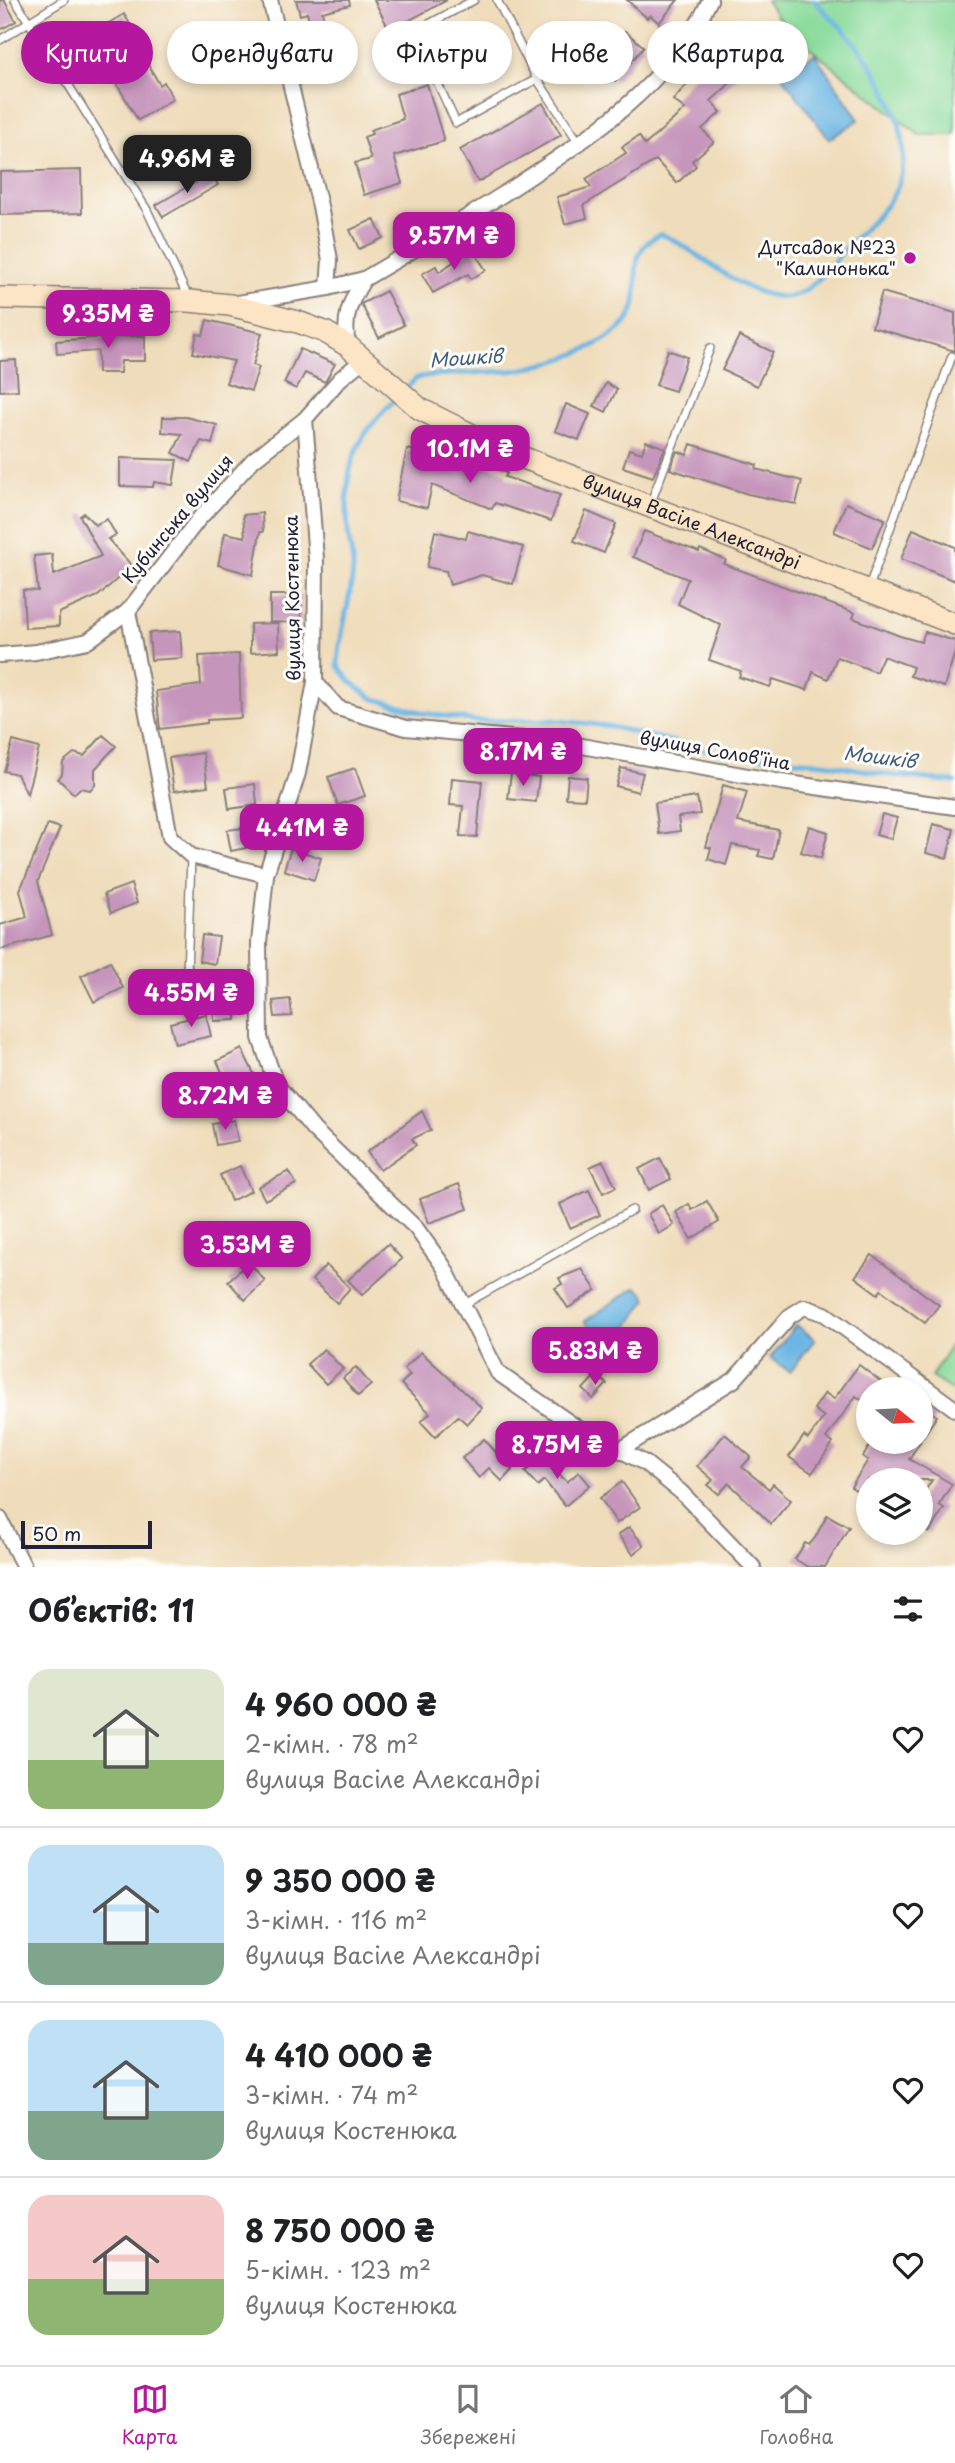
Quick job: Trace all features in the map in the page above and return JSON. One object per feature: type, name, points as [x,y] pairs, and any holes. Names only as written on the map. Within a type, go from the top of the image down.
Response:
[{"type":"main road","name":"вулиця Васіле Александрі","points":[[0,298],[189,301],[230,305],[326,331],[420,409],[498,448],[955,624]]},
{"type":"street","points":[[270,0],[320,206],[330,260],[328,288]]},
{"type":"street","points":[[230,305],[365,279],[580,145],[631,101],[676,55],[710,0]]},
{"type":"street","points":[[355,353],[344,326],[348,306],[365,279]]},
{"type":"street","name":"Кубинська вулиця","points":[[0,655],[36,652],[88,641],[128,611],[198,520],[253,460],[305,419],[355,353]]},
{"type":"street","name":"вулиця Костенюка","points":[[305,419],[316,559],[315,682],[298,773],[266,875],[259,943],[260,1038],[276,1084],[314,1130],[416,1228],[444,1267],[498,1373],[579,1429],[645,1463],[681,1492],[753,1567]]},
{"type":"street","points":[[128,611],[170,837],[191,856],[266,875]]},
{"type":"street","name":"вулиця Солов'їна","points":[[315,682],[338,708],[406,729],[565,743],[781,782],[955,807]]},
{"type":"street","points":[[620,1450],[734,1380],[790,1316],[804,1307],[825,1314],[955,1409]]},
{"type":"street","points":[[0,1519],[24,1567]]},
{"type":"lane","points":[[15,0],[28,21]]},
{"type":"lane","points":[[32,21],[64,0]]},
{"type":"lane","points":[[474,0],[414,32],[456,123],[528,84]]},
{"type":"lane","points":[[497,0],[526,57]]},
{"type":"lane","points":[[0,40],[21,28]]},
{"type":"lane","points":[[67,84],[147,210],[189,301]]},
{"type":"lane","points":[[540,84],[580,145]]},
{"type":"lane","points":[[649,506],[710,348]]},
{"type":"lane","points":[[867,591],[952,356]]},
{"type":"lane","points":[[187,975],[191,856]]},
{"type":"lane","points":[[463,1305],[632,1210]]},
{"type":"green space","points":[[766,0],[955,0],[955,135],[919,135],[808,46],[808,21],[781,21]]},
{"type":"green space","points":[[955,1338],[955,1392],[931,1377]]},
{"type":"water","points":[[815,54],[859,120],[829,139],[788,84],[808,84],[808,59]]},
{"type":"water","points":[[636,1287],[644,1293],[647,1300],[611,1350],[597,1340],[585,1321]]},
{"type":"water","points":[[796,1325],[815,1339],[790,1372],[770,1358]]},
{"type":"building","points":[[0,0],[4,0],[16,21],[0,30]]},
{"type":"building","points":[[296,0],[349,0],[350,5],[322,12],[325,21],[309,21],[307,13],[300,15]]},
{"type":"building","points":[[374,0],[447,0],[408,21],[385,21]]},
{"type":"building","points":[[627,0],[678,0],[661,21],[650,15],[647,18]]},
{"type":"building","points":[[124,14],[128,21],[112,21]]},
{"type":"building","points":[[633,38],[644,47],[633,60]]},
{"type":"building","points":[[153,73],[160,85],[164,82],[173,99],[138,120],[117,84],[153,84]]},
{"type":"building","points":[[427,84],[444,141],[394,156],[402,183],[364,195],[355,163],[371,159],[364,137],[372,134],[370,130],[403,119],[396,94]]},
{"type":"building","points":[[687,84],[729,84],[711,101],[721,112],[702,129],[714,142],[692,161],[696,166],[677,183],[656,160],[584,205],[587,218],[565,224],[557,197],[591,187],[586,179],[626,153],[622,147],[639,136],[645,145],[685,109],[673,100]]},
{"type":"building","points":[[543,103],[561,135],[478,182],[460,150]]},
{"type":"building","points":[[81,170],[82,213],[0,215],[0,172]]},
{"type":"building","points":[[211,173],[218,185],[163,217],[156,205]]},
{"type":"building","points":[[374,219],[383,238],[359,249],[350,230]]},
{"type":"building","points":[[472,249],[486,270],[471,279],[468,274],[433,293],[422,274],[436,266],[439,272]]},
{"type":"building","points":[[386,291],[404,325],[379,338],[361,304]]},
{"type":"building","points":[[882,292],[955,313],[955,351],[872,327]]},
{"type":"building","points":[[207,320],[262,333],[253,365],[259,367],[251,391],[226,383],[234,361],[193,353],[197,334],[203,335]]},
{"type":"building","points":[[145,336],[145,361],[121,361],[120,373],[98,373],[98,351],[57,354],[56,341]]},
{"type":"building","points":[[739,336],[773,352],[757,386],[722,370]]},
{"type":"building","points":[[300,349],[335,364],[325,382],[305,373],[296,389],[284,383]]},
{"type":"building","points":[[668,350],[687,357],[675,391],[656,385]]},
{"type":"building","points":[[16,360],[18,390],[0,391],[0,361]]},
{"type":"building","points":[[606,383],[617,389],[606,412],[594,406]]},
{"type":"building","points":[[566,404],[590,414],[579,440],[555,431]]},
{"type":"building","points":[[163,417],[186,417],[217,425],[212,444],[201,441],[191,462],[173,453],[182,434],[162,432]]},
{"type":"building","points":[[646,441],[665,448],[653,477],[623,467],[629,449],[642,453]]},
{"type":"building","points":[[691,444],[757,465],[756,469],[802,481],[796,504],[748,494],[670,469],[677,451],[687,455]]},
{"type":"building","points":[[407,449],[461,461],[464,456],[507,473],[505,477],[560,495],[551,521],[495,503],[492,509],[432,485],[427,508],[396,501]]},
{"type":"building","points":[[120,458],[177,460],[173,485],[154,482],[153,487],[120,486]]},
{"type":"building","points":[[846,503],[885,519],[872,548],[834,532]]},
{"type":"building","points":[[586,511],[616,524],[604,553],[574,541]]},
{"type":"building","points":[[84,513],[95,525],[107,519],[116,535],[108,539],[132,566],[98,596],[59,613],[59,626],[25,628],[23,590],[38,591],[34,556],[52,554],[54,575],[101,556],[80,516]]},
{"type":"building","points":[[262,513],[263,532],[260,532],[253,575],[218,565],[225,533],[245,537],[243,515]]},
{"type":"building","points":[[913,529],[955,547],[955,581],[901,559]]},
{"type":"building","points":[[435,531],[466,539],[468,531],[523,547],[513,584],[482,575],[450,585],[446,571],[427,567]]},
{"type":"building","points":[[644,531],[699,552],[700,549],[726,560],[724,564],[855,613],[853,618],[900,636],[921,642],[925,632],[955,641],[955,652],[944,687],[910,676],[913,667],[883,656],[876,672],[837,657],[828,679],[813,672],[807,690],[773,679],[770,687],[739,677],[741,671],[709,660],[721,625],[678,604],[688,579],[633,557]]},
{"type":"building","points":[[270,595],[301,595],[301,623],[270,622]]},
{"type":"building","points":[[278,623],[279,651],[250,653],[250,624]]},
{"type":"building","points":[[180,631],[182,658],[151,660],[149,633]]},
{"type":"building","points":[[239,654],[241,718],[207,720],[207,723],[160,729],[156,691],[201,685],[199,656]]},
{"type":"building","points":[[103,735],[116,746],[95,769],[95,785],[90,790],[80,788],[74,794],[58,779],[62,774],[63,762],[74,753],[84,756]]},
{"type":"building","points":[[13,741],[39,748],[27,794],[17,774],[4,771]]},
{"type":"building","points":[[203,753],[208,786],[174,791],[169,758]]},
{"type":"building","points":[[355,768],[365,796],[338,805],[328,777]]},
{"type":"building","points":[[621,768],[643,773],[638,792],[616,786]]},
{"type":"building","points":[[511,773],[539,777],[536,802],[508,799]]},
{"type":"building","points":[[568,776],[587,778],[585,799],[566,798]]},
{"type":"building","points":[[452,778],[482,781],[477,837],[460,836],[463,806],[450,805]]},
{"type":"building","points":[[255,784],[257,805],[229,809],[226,788]]},
{"type":"building","points":[[723,785],[747,792],[738,822],[779,830],[773,859],[758,856],[760,850],[732,845],[726,865],[708,859],[711,848],[706,847]]},
{"type":"building","points":[[697,797],[700,814],[678,817],[680,831],[659,834],[655,803]]},
{"type":"building","points":[[882,814],[897,818],[891,839],[876,835]]},
{"type":"building","points":[[48,824],[60,828],[38,881],[52,935],[0,950],[0,925],[27,917],[20,890]]},
{"type":"building","points":[[933,824],[954,829],[947,858],[926,853]]},
{"type":"building","points":[[809,826],[828,832],[821,858],[801,852]]},
{"type":"building","points":[[242,828],[246,848],[231,851],[227,830]]},
{"type":"building","points":[[291,848],[321,858],[314,880],[284,870]]},
{"type":"building","points":[[131,884],[137,903],[111,913],[104,894]]},
{"type":"building","points":[[202,935],[219,937],[215,964],[199,961]]},
{"type":"building","points":[[110,961],[123,988],[94,1002],[81,976]]},
{"type":"building","points":[[235,993],[236,1020],[214,1021],[213,994]]},
{"type":"building","points":[[290,999],[292,1016],[275,1017],[273,1001]]},
{"type":"building","points":[[206,1014],[211,1036],[175,1044],[170,1023]]},
{"type":"building","points":[[242,1049],[255,1076],[229,1088],[217,1061]]},
{"type":"building","points":[[422,1111],[431,1130],[412,1139],[416,1145],[380,1170],[367,1152]]},
{"type":"building","points":[[234,1120],[238,1141],[216,1145],[212,1124]]},
{"type":"building","points":[[660,1158],[671,1179],[649,1190],[639,1169]]},
{"type":"building","points":[[603,1161],[616,1187],[603,1193],[590,1167]]},
{"type":"building","points":[[240,1166],[251,1191],[231,1201],[220,1175]]},
{"type":"building","points":[[289,1171],[296,1184],[265,1200],[258,1187]]},
{"type":"building","points":[[459,1184],[468,1209],[429,1223],[420,1199]]},
{"type":"building","points":[[589,1190],[600,1215],[570,1228],[560,1204]]},
{"type":"building","points":[[707,1201],[719,1222],[691,1239],[676,1212],[689,1204],[692,1210]]},
{"type":"building","points":[[662,1205],[674,1225],[659,1234],[648,1214]]},
{"type":"building","points":[[388,1244],[402,1259],[362,1295],[348,1280]]},
{"type":"building","points":[[872,1255],[939,1305],[925,1323],[881,1290],[878,1294],[855,1277]]},
{"type":"building","points":[[249,1262],[265,1281],[245,1300],[228,1281]]},
{"type":"building","points":[[326,1265],[350,1288],[337,1303],[312,1280]]},
{"type":"building","points":[[582,1269],[596,1290],[568,1308],[555,1288],[562,1284],[559,1278]]},
{"type":"building","points":[[324,1349],[343,1369],[326,1384],[307,1364]]},
{"type":"building","points":[[421,1352],[482,1408],[467,1424],[458,1416],[435,1437],[421,1422],[430,1413],[401,1384],[410,1375],[404,1369]]},
{"type":"building","points":[[859,1365],[875,1377],[856,1377],[856,1396],[826,1438],[833,1443],[812,1473],[789,1457],[804,1436],[808,1439],[824,1417],[814,1409],[825,1393],[834,1399]]},
{"type":"building","points":[[356,1367],[371,1385],[358,1396],[343,1378]]},
{"type":"building","points":[[596,1375],[607,1384],[593,1399],[583,1389]]},
{"type":"building","points":[[725,1434],[751,1457],[742,1467],[769,1489],[773,1484],[791,1500],[771,1524],[729,1483],[719,1494],[708,1485],[713,1480],[697,1466]]},
{"type":"building","points":[[484,1439],[512,1470],[502,1481],[489,1468],[479,1478],[462,1458]]},
{"type":"building","points":[[865,1454],[912,1454],[909,1459],[924,1468],[863,1468],[868,1460],[863,1457]]},
{"type":"building","points":[[541,1456],[567,1482],[579,1472],[590,1485],[565,1506],[544,1480],[538,1486],[525,1472]]},
{"type":"building","points":[[933,1473],[952,1484],[939,1505],[944,1508],[933,1526]]},
{"type":"building","points":[[622,1482],[640,1507],[617,1523],[600,1498]]},
{"type":"building","points":[[827,1515],[849,1527],[825,1567],[808,1567],[795,1559],[805,1543],[809,1545],[815,1538]]},
{"type":"building","points":[[629,1527],[644,1545],[633,1554],[618,1535]]},
{"type":"waterway","name":"Мошків","points":[[406,389],[423,376],[509,371],[542,365],[579,352],[612,335],[626,322],[634,309],[639,255],[646,244],[661,234],[734,280],[765,294],[792,296],[817,281],[891,199],[902,172],[903,153],[896,114],[879,78],[853,41],[814,0]]},
{"type":"waterway","name":"Мошків","points":[[399,396],[370,427],[361,441],[354,456],[348,489],[348,531],[353,569],[338,666],[350,681],[372,698],[424,713],[476,721],[554,720],[608,726],[720,753],[824,763],[890,775],[955,782]]},
{"type":"place","name":"Дитсадок №23 \"Калинонька\"","points":[[910,258]]}]
